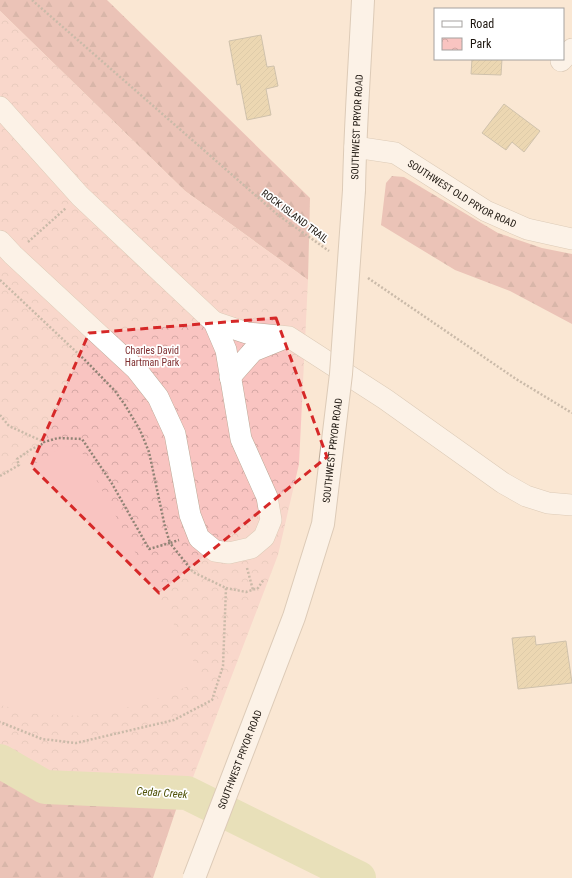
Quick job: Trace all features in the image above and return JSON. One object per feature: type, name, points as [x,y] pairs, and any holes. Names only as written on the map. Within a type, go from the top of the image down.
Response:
[{"type":"main road","name":"SOUTHWEST PRYOR ROAD","points":[[194,878],[294,617],[323,524],[341,374],[354,190],[354,148],[361,59],[363,0]]},
{"type":"street","points":[[0,107],[80,196],[214,322],[226,350],[241,440],[267,497],[271,520],[264,537],[251,548],[228,553],[215,551],[199,538],[190,515],[175,434],[158,397],[136,369],[6,248]]},
{"type":"street","name":"SOUTHWEST OLD PRYOR ROAD","points":[[354,148],[395,153],[486,211],[527,229],[572,239]]},
{"type":"street","points":[[214,322],[247,333],[289,337],[385,398],[502,483],[526,496],[548,503],[572,505]]},
{"type":"street","points":[[230,377],[253,351],[289,337]]},
{"type":"path","name":"ROCK ISLAND TRAIL","points":[[32,0],[278,215],[334,255]]},
{"type":"path","points":[[6,248],[80,196]]},
{"type":"path","points":[[367,277],[516,379],[572,414]]},
{"type":"path","points":[[0,280],[87,362],[116,391],[125,404],[140,430],[149,452],[165,527],[170,543],[193,572],[226,588],[246,592],[258,588],[264,579]]},
{"type":"path","points":[[0,415],[9,426],[44,442]]},
{"type":"path","points":[[0,476],[19,465],[17,459],[44,442],[58,438],[82,439],[111,482],[149,549],[170,543]]},
{"type":"path","points":[[0,722],[42,739],[76,743],[174,720],[212,700],[223,666],[226,588]]},
{"type":"highlighted area","points":[[276,318],[327,457],[159,593],[31,466],[89,333]]},
{"type":"green space","points":[[0,0],[107,0],[310,198],[308,280],[185,191],[0,11]]},
{"type":"green space","name":"Charles David Hartman Park","points":[[0,11],[185,191],[308,280],[299,464],[278,555],[187,793],[45,787],[0,761]]},
{"type":"green space","points":[[392,176],[404,177],[498,233],[542,248],[572,254],[572,324],[510,291],[455,270],[381,225],[386,183]]},
{"type":"green space","points":[[65,446],[80,449],[203,679],[166,696],[128,707],[86,716],[37,714],[0,705],[0,484]]},
{"type":"green space","points":[[0,761],[45,787],[182,792],[153,878],[0,878]]},
{"type":"building","points":[[261,35],[267,67],[274,66],[278,86],[266,89],[271,115],[247,120],[240,84],[237,85],[229,41]]},
{"type":"building","points":[[472,60],[502,60],[501,75],[471,74]]},
{"type":"building","points":[[504,104],[540,131],[524,152],[512,142],[506,150],[482,133]]},
{"type":"building","points":[[535,636],[536,645],[566,641],[572,683],[518,689],[512,638]]},
{"type":"waterway","name":"Cedar Creek","points":[[0,761],[45,787],[187,793],[359,878]]}]
